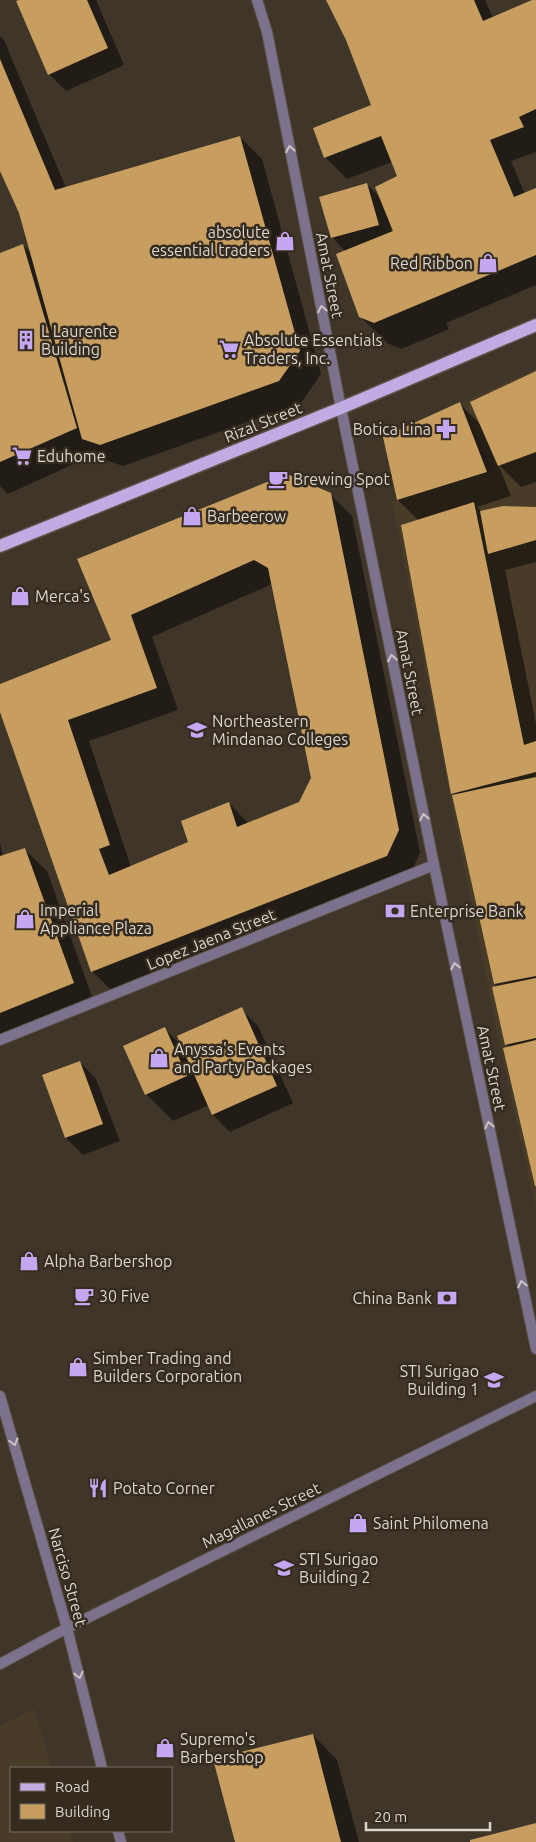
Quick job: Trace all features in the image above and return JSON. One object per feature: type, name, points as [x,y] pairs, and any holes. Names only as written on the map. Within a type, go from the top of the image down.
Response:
[{"type":"main road","name":"Rizal Street","points":[[0,546],[341,408],[536,325]]},
{"type":"street","name":"Amat Street","points":[[257,0],[267,32],[434,865],[536,1349]]},
{"type":"street","name":"Lopez Jaena Street","points":[[0,1040],[434,865]]},
{"type":"street","name":"Narciso Street","points":[[0,1396],[67,1628],[102,1767]]},
{"type":"street","name":"Magallanes Street","points":[[0,1664],[67,1628],[536,1396]]},
{"type":"shaded area","points":[[536,369],[536,1211],[498,1037],[392,502],[493,471],[462,402]]},
{"type":"shaded area","points":[[34,1709],[52,1767],[10,1767],[10,1832],[70,1832],[73,1842],[0,1842],[0,1726]]},
{"type":"building","points":[[87,0],[108,48],[48,75],[16,1]]},
{"type":"building","points":[[326,0],[474,0],[483,21],[536,0],[536,109],[519,117],[524,127],[490,140],[514,197],[536,188],[536,255],[374,323],[359,317],[336,254],[393,231],[375,187],[397,176],[381,136],[324,158],[313,128],[371,105],[346,40]]},
{"type":"building","points":[[0,59],[55,190],[240,136],[300,351],[279,381],[100,445],[82,439],[19,213],[0,171]]},
{"type":"building","points":[[367,183],[379,225],[331,238],[319,197]]},
{"type":"building","name":"L Laurente Building","points":[[23,244],[77,428],[0,462],[0,253]]},
{"type":"building","points":[[536,371],[536,452],[498,466],[470,402]]},
{"type":"building","points":[[460,402],[487,472],[397,500],[383,437]]},
{"type":"building","points":[[287,474],[331,493],[399,830],[387,856],[91,972],[0,712],[0,684],[111,640],[77,559]],"holes":[[[254,560],[268,568],[311,778],[299,802],[237,827],[229,802],[181,821],[188,842],[109,875],[99,849],[110,845],[68,720],[157,688],[131,615]]]},
{"type":"building","points":[[474,502],[524,745],[536,741],[536,772],[451,794],[401,525]]},
{"type":"building","points":[[503,506],[536,507],[536,540],[488,554],[480,511]]},
{"type":"building","points":[[536,777],[536,976],[494,984],[452,795]]},
{"type":"building","name":"Imperial Appliance Plaza","points":[[25,848],[74,983],[0,1013],[0,856]]},
{"type":"building","points":[[536,978],[536,1038],[505,1045],[492,987]]},
{"type":"building","points":[[242,1007],[277,1086],[212,1115],[177,1036]]},
{"type":"building","points":[[165,1027],[187,1076],[145,1095],[123,1046]]},
{"type":"building","points":[[536,1040],[536,1186],[535,1186],[503,1048]]},
{"type":"building","points":[[80,1061],[103,1124],[65,1138],[42,1075]]},
{"type":"building","points":[[313,1734],[341,1842],[235,1842],[213,1759]]},
{"type":"building","points":[[536,1823],[536,1842],[470,1842],[470,1840]]},
{"type":"place","name":"absolute essential traders","points":[[285,241]]},
{"type":"place","name":"Red Ribbon","points":[[488,263]]},
{"type":"place","name":"L Laurente Building","points":[[26,340]]},
{"type":"place","name":"Absolute Essentials Traders, Inc.","points":[[229,349]]},
{"type":"place","name":"Botica Lina","points":[[446,429]]},
{"type":"place","name":"Eduhome","points":[[22,456]]},
{"type":"place","name":"Brewing Spot","points":[[278,479]]},
{"type":"place","name":"Barbeerow","points":[[192,516]]},
{"type":"place","name":"Merca's","points":[[20,596]]},
{"type":"place","name":"Northeastern Mindanao Colleges","points":[[197,730]]},
{"type":"place","name":"Enterprise Bank","points":[[395,911]]},
{"type":"place","name":"Imperial Appliance Plaza","points":[[25,919]]},
{"type":"place","name":"Anyssa's Events and Party Packages","points":[[159,1058]]},
{"type":"place","name":"Alpha Barbershop","points":[[29,1261]]},
{"type":"place","name":"30 Five","points":[[84,1296]]},
{"type":"place","name":"China Bank","points":[[447,1298]]},
{"type":"place","name":"Simber Trading and Builders Corporation","points":[[78,1367]]},
{"type":"place","name":"STI Surigao Building 1","points":[[494,1380]]},
{"type":"place","name":"Potato Corner","points":[[98,1488]]},
{"type":"place","name":"Saint Philomena","points":[[358,1523]]},
{"type":"place","name":"STI Surigao Building 2","points":[[284,1568]]},
{"type":"place","name":"Supremo's Barbershop","points":[[165,1748]]}]
